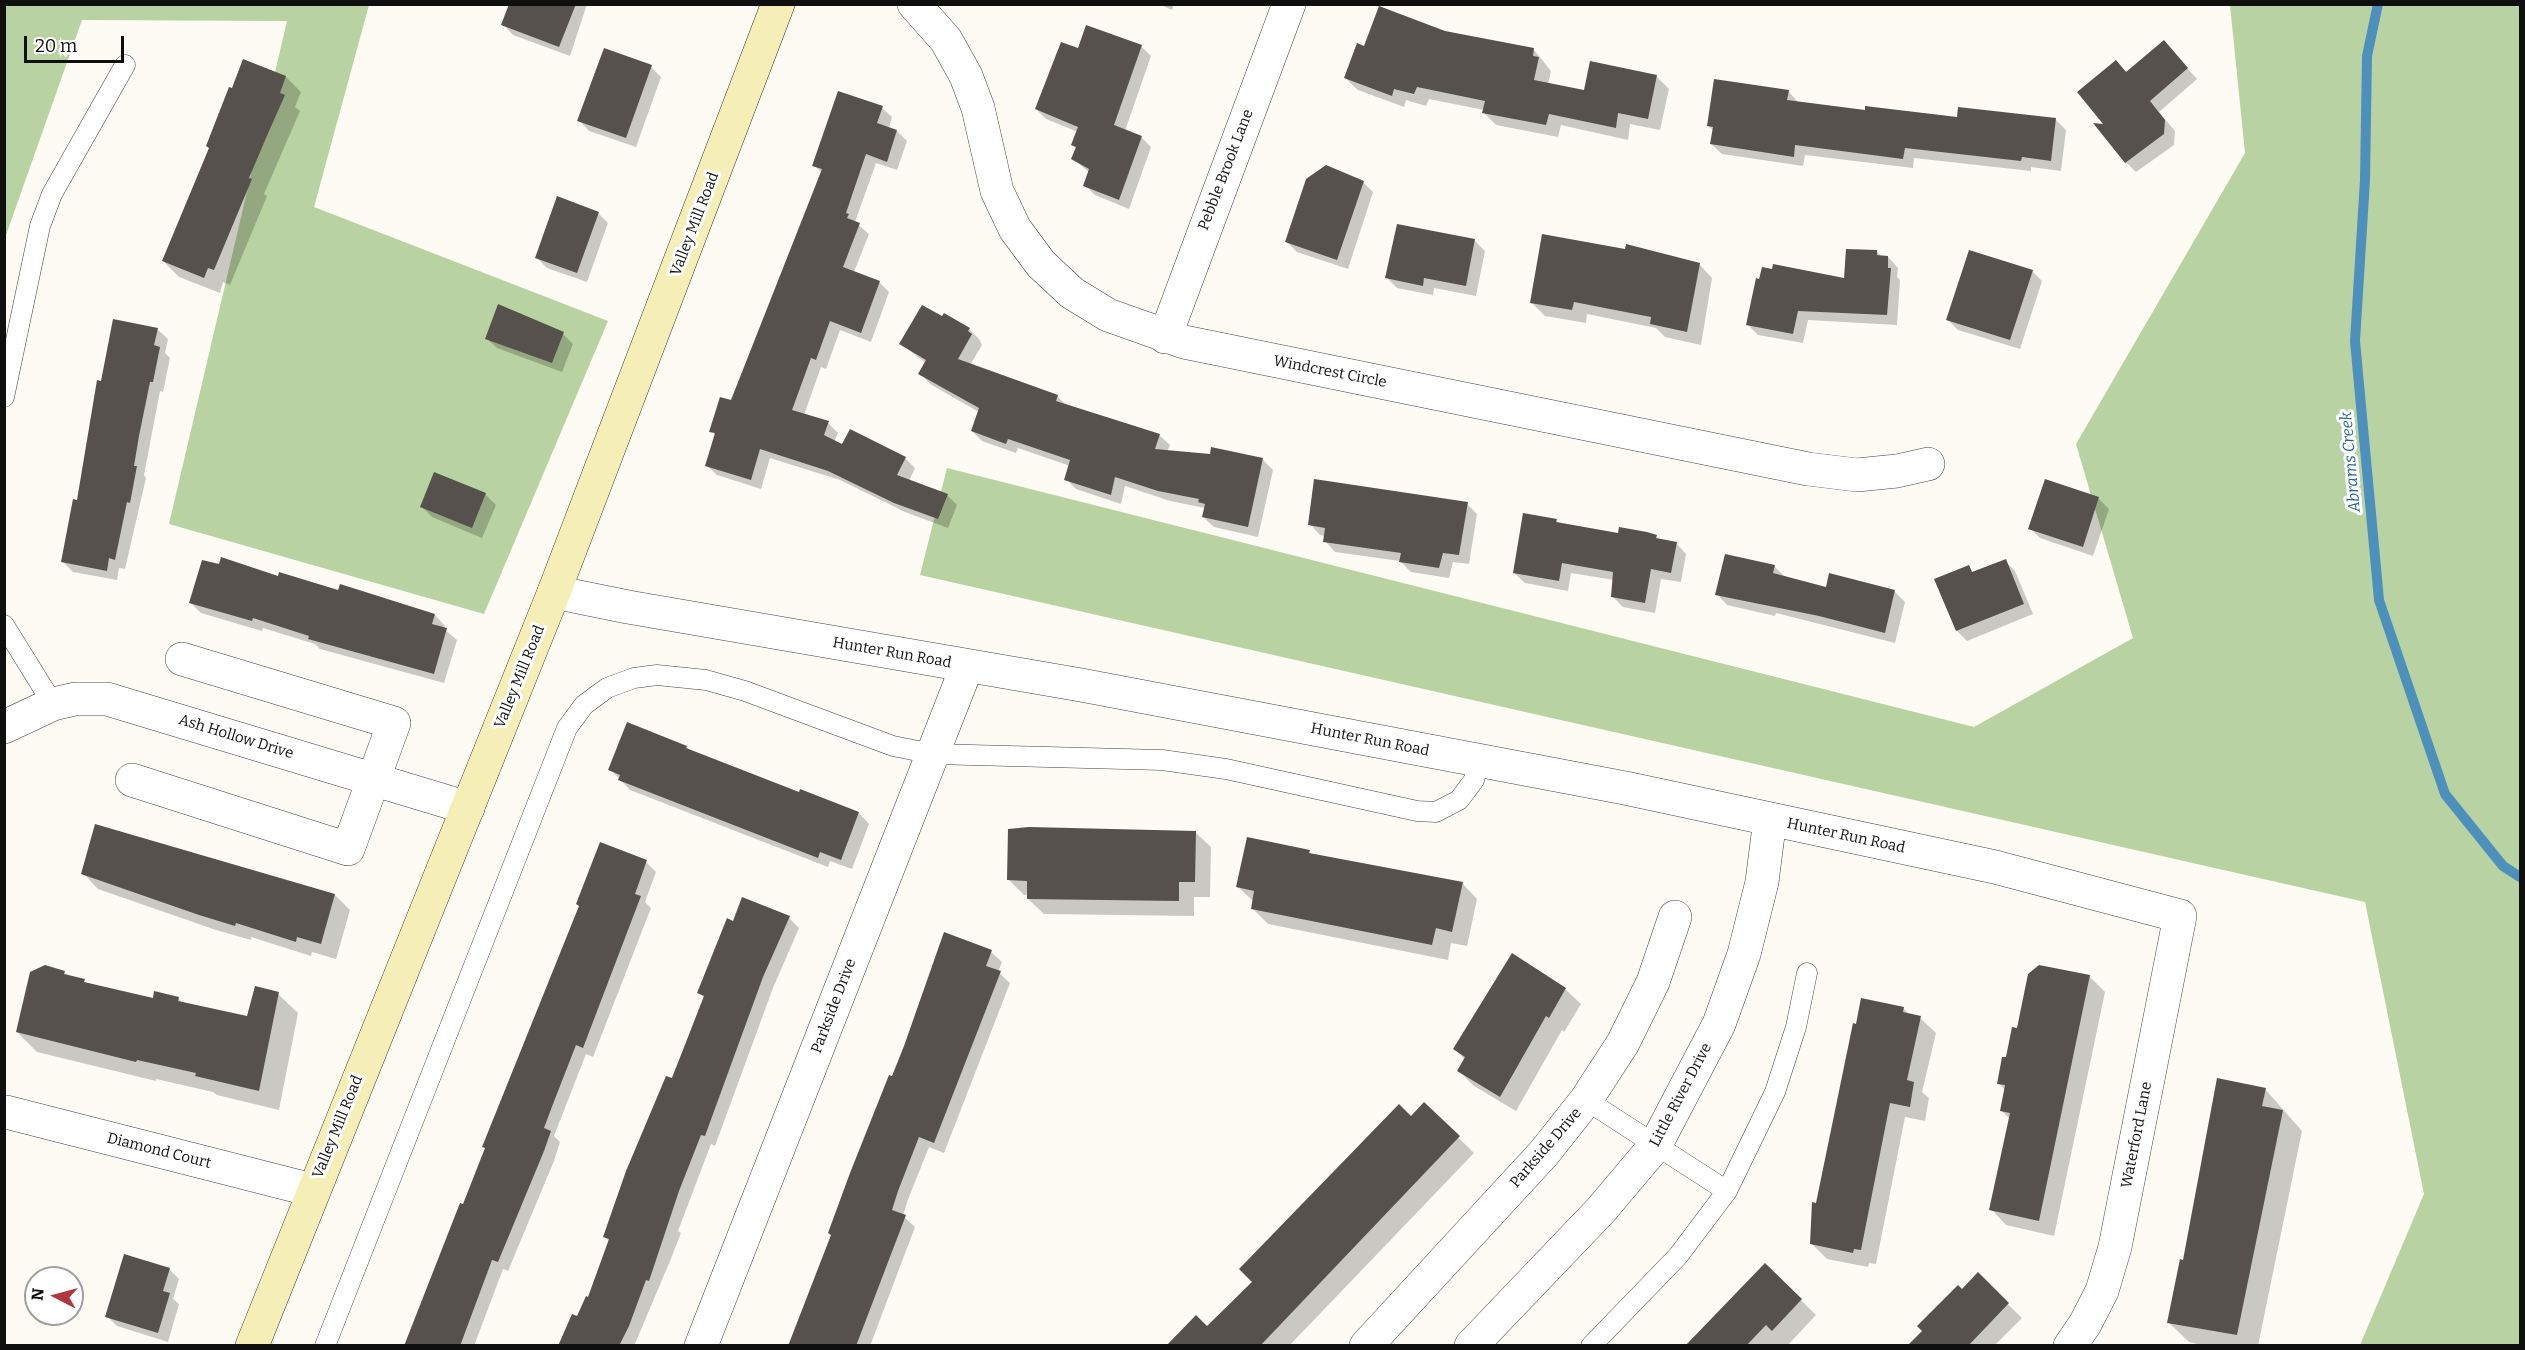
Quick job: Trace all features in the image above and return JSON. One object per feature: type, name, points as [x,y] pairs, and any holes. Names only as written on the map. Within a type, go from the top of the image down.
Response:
[{"type":"street","name":"Valley Mill Road","points":[[252,1346],[312,1190],[554,592],[778,4]]},
{"type":"street","name":"Windcrest Circle","points":[[914,4],[946,40],[966,76],[978,108],[997,191],[1015,229],[1041,264],[1072,293],[1108,315],[1165,337],[1808,469],[1857,475],[1897,471],[1928,464]]},
{"type":"street","name":"Pebble Brook Lane","points":[[1165,337],[1289,4]]},
{"type":"street","name":"Hunter Run Road","points":[[554,592],[1081,685],[1479,761],[1770,819],[2049,880],[2180,916]]},
{"type":"street","points":[[132,780],[348,849],[394,723],[182,658]]},
{"type":"street","name":"Parkside Drive","points":[[701,1346],[967,666]]},
{"type":"street","name":"Ash Hollow Drive","points":[[4,727],[53,704],[75,699],[107,699],[468,808]]},
{"type":"street","name":"Little River Drive","points":[[1471,1346],[1600,1210],[1655,1146],[1719,1024],[1744,954],[1762,882],[1770,819]]},
{"type":"street","name":"Waterford Lane","points":[[2070,1346],[2085,1324],[2102,1291],[2115,1247],[2180,916]]},
{"type":"street","name":"Parkside Drive","points":[[1366,1346],[1544,1154],[1586,1100],[1623,1043],[1653,982],[1675,918]]},
{"type":"street","name":"Diamond Court","points":[[6,1112],[312,1190]]},
{"type":"lane","points":[[4,397],[40,226],[52,194],[125,65]]},
{"type":"lane","points":[[4,625],[53,704]]},
{"type":"lane","points":[[325,1346],[567,728],[584,705],[608,688],[634,678],[657,675],[706,680],[745,691],[893,746],[933,754],[1162,760],[1226,769],[1417,811],[1436,812],[1459,800],[1474,780],[1479,761]]},
{"type":"lane","points":[[1591,1346],[1678,1256],[1727,1191],[1775,1092],[1796,1027],[1808,973]]},
{"type":"lane","points":[[1586,1100],[1727,1191]]},
{"type":"green space","points":[[5,5],[369,5],[314,207],[608,321],[484,614],[169,524],[287,21],[82,20],[5,238]]},
{"type":"green space","points":[[2230,5],[2520,5],[2520,1345],[2360,1345],[2424,1194],[2365,902],[920,575],[947,468],[1974,727],[2133,638],[2076,444],[2245,153]]},
{"type":"building","points":[[509,4],[576,4],[559,47],[501,25]]},
{"type":"building","points":[[1379,6],[1445,31],[1534,48],[1533,56],[1539,57],[1534,80],[1584,90],[1590,61],[1657,75],[1648,119],[1618,113],[1616,128],[1549,114],[1546,125],[1482,113],[1485,101],[1417,87],[1414,94],[1394,89],[1392,96],[1344,78],[1357,43],[1364,46]]},
{"type":"building","points":[[1086,25],[1142,45],[1114,125],[1142,136],[1119,200],[1083,186],[1089,169],[1071,159],[1076,147],[1071,145],[1078,127],[1035,109],[1061,42],[1078,48]]},
{"type":"building","points":[[2164,40],[2188,68],[2150,101],[2165,120],[2164,134],[2125,163],[2093,123],[2103,124],[2077,92],[2116,60],[2126,72]]},
{"type":"building","points":[[604,48],[652,65],[626,138],[577,121]]},
{"type":"building","points":[[243,59],[286,76],[280,93],[285,95],[249,178],[252,179],[214,270],[208,268],[204,278],[162,261],[209,148],[206,146],[229,87],[232,88]]},
{"type":"building","points":[[1714,79],[1789,90],[1787,100],[1865,110],[1865,106],[1957,117],[1958,107],[2056,118],[2051,161],[2022,157],[2021,161],[1905,148],[1903,159],[1795,145],[1794,157],[1710,144],[1713,127],[1707,126]]},
{"type":"building","points":[[838,91],[883,106],[877,123],[897,130],[887,162],[866,154],[846,213],[849,214],[847,218],[860,223],[843,267],[880,281],[861,333],[830,321],[816,360],[811,358],[792,410],[829,421],[824,435],[842,444],[850,429],[906,457],[897,475],[948,494],[938,519],[894,503],[828,471],[760,449],[751,480],[705,466],[715,433],[709,432],[720,397],[731,400],[822,169],[812,166]]},
{"type":"building","points":[[1326,165],[1364,181],[1337,260],[1285,242],[1306,179]]},
{"type":"building","points":[[557,196],[599,212],[577,273],[535,258]]},
{"type":"building","points":[[1397,224],[1475,239],[1466,286],[1424,278],[1423,286],[1385,278]]},
{"type":"building","points":[[1542,234],[1625,249],[1626,244],[1700,263],[1687,332],[1650,324],[1651,317],[1574,302],[1572,310],[1530,303]]},
{"type":"building","points":[[1846,249],[1877,250],[1877,255],[1888,256],[1888,268],[1891,268],[1887,315],[1798,311],[1793,334],[1746,325],[1756,278],[1759,279],[1762,267],[1772,269],[1773,264],[1844,278]]},
{"type":"building","points":[[1969,250],[2033,270],[2010,340],[1946,320]]},
{"type":"building","points":[[498,304],[564,332],[552,363],[485,339]]},
{"type":"building","points":[[922,305],[942,316],[944,313],[970,328],[968,331],[972,334],[958,359],[1058,395],[1056,401],[1160,434],[1155,449],[1210,454],[1211,447],[1263,458],[1248,527],[1202,517],[1205,504],[1198,502],[1199,499],[1158,491],[1115,477],[1111,495],[1064,480],[1070,460],[1008,439],[1006,444],[971,431],[979,408],[918,374],[926,360],[899,344]]},
{"type":"building","points":[[113,319],[158,328],[154,345],[160,347],[139,436],[134,466],[137,466],[130,503],[127,502],[115,560],[109,558],[107,571],[61,562],[73,499],[77,500],[97,380],[101,381]]},
{"type":"building","points":[[434,472],[486,493],[472,528],[420,507]]},
{"type":"building","points":[[1314,479],[1468,502],[1459,555],[1443,553],[1439,568],[1399,562],[1401,553],[1323,542],[1325,528],[1308,525]]},
{"type":"building","points":[[2045,479],[2099,497],[2083,547],[2028,529]]},
{"type":"building","points":[[1523,513],[1557,519],[1556,522],[1618,533],[1619,527],[1647,532],[1657,535],[1656,538],[1677,542],[1671,573],[1651,569],[1645,603],[1611,597],[1613,572],[1562,563],[1559,581],[1513,573]]},
{"type":"building","points":[[1725,554],[1775,565],[1773,573],[1826,587],[1829,573],[1895,590],[1885,633],[1819,616],[1715,595]]},
{"type":"building","points":[[221,557],[278,576],[279,572],[338,590],[340,584],[435,614],[432,624],[447,628],[434,674],[308,639],[309,636],[253,618],[252,621],[189,603],[202,560],[219,564]]},
{"type":"building","points":[[2006,559],[2024,604],[1956,631],[1934,579],[1969,565],[1972,572]]},
{"type":"building","points":[[627,722],[687,746],[686,748],[799,792],[800,789],[859,812],[841,860],[820,852],[818,858],[618,780],[620,775],[608,770]]},
{"type":"building","points":[[95,824],[335,894],[321,944],[297,937],[296,942],[236,923],[235,926],[81,874]]},
{"type":"building","points":[[1029,827],[1196,831],[1195,882],[1179,882],[1179,901],[1027,899],[1027,881],[1007,880],[1008,829]]},
{"type":"building","points":[[1247,837],[1310,850],[1309,853],[1463,882],[1452,932],[1436,928],[1432,945],[1251,909],[1254,891],[1236,887]]},
{"type":"building","points":[[600,842],[647,860],[635,894],[641,896],[583,1048],[576,1045],[553,1104],[544,1128],[551,1131],[544,1151],[498,1262],[492,1260],[460,1346],[404,1346],[460,1203],[463,1204],[485,1148],[482,1147],[579,906],[576,904]]},
{"type":"building","points":[[742,897],[790,916],[763,977],[705,1136],[701,1135],[679,1191],[649,1281],[646,1280],[619,1346],[558,1346],[572,1314],[577,1316],[586,1296],[588,1297],[609,1239],[603,1237],[626,1171],[666,1076],[672,1078],[704,996],[697,993],[727,918],[733,921]]},
{"type":"building","points":[[944,932],[992,950],[986,966],[1001,971],[934,1143],[919,1137],[898,1191],[892,1210],[906,1215],[856,1346],[788,1346],[831,1235],[828,1233],[850,1173],[889,1075],[892,1076],[904,1046]]},
{"type":"building","points":[[1512,953],[1566,988],[1549,1018],[1546,1016],[1500,1097],[1457,1071],[1465,1057],[1453,1049]]},
{"type":"building","points":[[45,965],[65,971],[64,974],[85,979],[84,982],[153,998],[154,991],[179,997],[178,1001],[247,1016],[255,986],[279,992],[259,1091],[195,1076],[196,1073],[137,1060],[136,1062],[16,1032],[30,972]]},
{"type":"building","points":[[2039,965],[2090,975],[2039,1221],[1989,1210],[2010,1113],[2000,1111],[2005,1085],[1997,1084],[2002,1057],[2006,1057],[2012,1027],[2017,1028],[2028,974]]},
{"type":"building","points":[[1861,998],[1904,1007],[1903,1012],[1921,1016],[1907,1080],[1914,1082],[1910,1107],[1890,1103],[1861,1250],[1854,1249],[1853,1253],[1810,1244],[1812,1202],[1816,1203],[1853,1023],[1856,1024]]},
{"type":"building","points":[[2217,1078],[2266,1088],[2262,1106],[2283,1110],[2237,1335],[2167,1323],[2180,1259],[2183,1260]]},
{"type":"building","points":[[1424,1102],[1460,1136],[1260,1346],[1166,1346],[1196,1315],[1207,1326],[1252,1282],[1239,1269],[1399,1104],[1411,1116]]},
{"type":"building","points":[[124,1254],[170,1268],[163,1291],[170,1293],[158,1333],[105,1317]]},
{"type":"building","points":[[1765,1263],[1802,1299],[1772,1331],[1766,1325],[1746,1346],[1685,1346]]},
{"type":"building","points":[[1978,1272],[2009,1303],[1968,1346],[1907,1346],[1922,1331],[1917,1326],[1958,1285],[1962,1289]]},
{"type":"waterway","name":"Abrams Creek","points":[[2378,4],[2367,56],[2365,180],[2355,341],[2379,600],[2445,794],[2503,866],[2520,877]]}]
